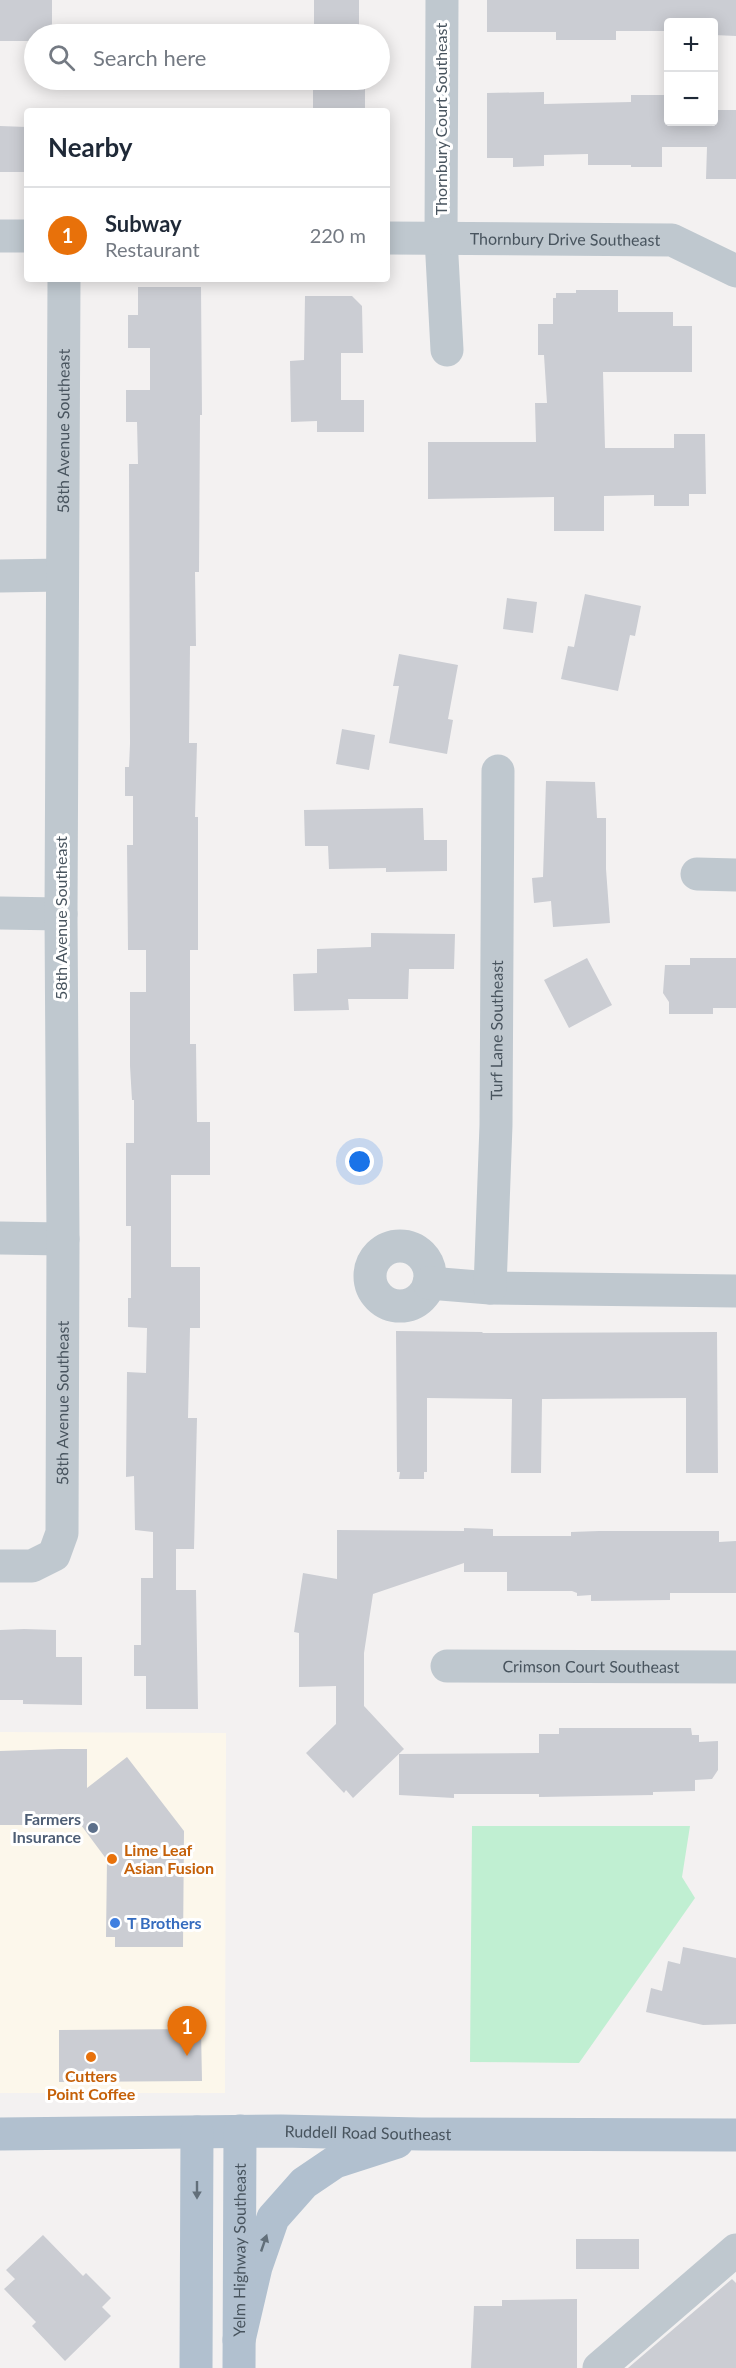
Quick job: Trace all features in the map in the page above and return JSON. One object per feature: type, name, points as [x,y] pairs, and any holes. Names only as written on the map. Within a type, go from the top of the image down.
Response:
[{"type":"main road","name":"Ruddell Road Southeast","points":[[0,2134],[240,2131],[736,2135]]},
{"type":"main road","name":"Yelm Highway Southeast","points":[[239,2354],[240,2131]]},
{"type":"main road","points":[[196,2368],[197,2132]]},
{"type":"main road","points":[[239,2354],[256,2267],[273,2218],[296,2190],[335,2162],[421,2134]]},
{"type":"street","name":"Thornbury Court Southeast","points":[[442,0],[441,238],[447,350]]},
{"type":"street","points":[[0,236],[24,236]]},
{"type":"street","name":"Thornbury Drive Southeast","points":[[390,238],[672,240],[736,271]]},
{"type":"street","name":"58th Avenue Southeast","points":[[0,1566],[32,1566],[54,1555],[62,1533],[61,914],[64,282]]},
{"type":"street","points":[[0,576],[62,575]]},
{"type":"street","name":"Turf Lane Southeast","points":[[490,1288],[496,1125],[498,771]]},
{"type":"street","points":[[697,874],[736,875]]},
{"type":"street","points":[[0,913],[61,914]]},
{"type":"street","points":[[0,1238],[63,1239]]},
{"type":"street","points":[[429,1283],[490,1288],[736,1291]]},
{"type":"street","name":"Crimson Court Southeast","points":[[447,1665],[736,1667]]},
{"type":"street","points":[[599,2368],[736,2250]]},
{"type":"shaded area","points":[[0,1732],[226,1733],[225,2093],[0,2093]]},
{"type":"green space","points":[[472,1826],[690,1826],[682,1877],[695,1898],[579,2063],[470,2062]]},
{"type":"building","points":[[0,0],[52,0],[52,24],[24,24],[24,41],[0,41]]},
{"type":"building","points":[[314,0],[359,0],[359,24],[314,24]]},
{"type":"building","points":[[487,0],[736,0],[736,36],[718,35],[718,18],[664,18],[664,31],[616,31],[616,40],[556,40],[556,32],[487,32]]},
{"type":"building","points":[[313,90],[365,90],[365,108],[313,108]]},
{"type":"building","points":[[544,92],[544,104],[631,102],[631,95],[664,95],[664,126],[718,126],[718,110],[736,110],[736,179],[706,179],[707,147],[662,147],[662,167],[588,165],[588,154],[544,155],[544,166],[513,167],[513,158],[487,158],[487,93]]},
{"type":"building","points":[[0,126],[24,127],[24,172],[0,172]]},
{"type":"building","points":[[138,287],[201,287],[202,415],[200,415],[199,572],[195,572],[196,646],[190,646],[189,743],[197,743],[195,817],[198,817],[198,950],[190,950],[190,1044],[196,1044],[197,1122],[210,1122],[210,1175],[171,1175],[171,1267],[200,1267],[200,1328],[190,1328],[188,1418],[197,1418],[194,1549],[176,1549],[176,1590],[196,1590],[198,1709],[146,1709],[146,1676],[134,1676],[134,1645],[141,1645],[141,1578],[153,1578],[153,1532],[135,1530],[134,1476],[126,1477],[127,1372],[146,1373],[147,1328],[128,1327],[128,1298],[131,1298],[131,1226],[126,1226],[126,1143],[134,1143],[134,1100],[132,1100],[130,1066],[130,992],[146,992],[146,950],[128,950],[127,845],[133,845],[133,796],[125,796],[125,767],[129,767],[130,744],[129,464],[138,464],[137,422],[126,422],[126,390],[150,390],[150,348],[128,348],[128,315],[138,315]]},
{"type":"building","points":[[576,290],[618,290],[618,312],[673,312],[673,326],[692,326],[692,372],[603,372],[605,448],[674,448],[674,434],[705,434],[706,494],[689,494],[689,506],[654,506],[654,495],[604,496],[604,531],[554,531],[554,497],[428,499],[428,442],[536,442],[535,403],[547,403],[544,355],[538,355],[538,324],[553,324],[553,298],[556,298],[556,293],[576,293]]},
{"type":"building","points":[[305,296],[352,296],[362,306],[363,353],[341,353],[341,400],[364,400],[364,432],[317,432],[317,421],[291,422],[290,361],[304,360]]},
{"type":"building","points":[[585,594],[641,606],[635,636],[630,635],[618,691],[561,679],[568,646],[574,647]]},
{"type":"building","points":[[507,598],[537,602],[533,633],[503,629]]},
{"type":"building","points":[[399,654],[458,665],[448,719],[453,720],[447,754],[389,743],[399,686],[393,686]]},
{"type":"building","points":[[342,729],[375,735],[369,770],[336,764]]},
{"type":"building","points":[[546,781],[595,782],[597,818],[606,818],[606,869],[610,923],[553,927],[551,901],[534,903],[532,878],[543,877]]},
{"type":"building","points":[[423,808],[424,840],[447,840],[447,871],[386,872],[386,868],[329,869],[328,846],[305,846],[304,810]]},
{"type":"building","points":[[371,933],[455,934],[454,969],[409,969],[408,999],[348,999],[349,1010],[294,1011],[293,974],[317,973],[317,949],[371,947]]},
{"type":"building","points":[[587,958],[612,1005],[569,1028],[544,980]]},
{"type":"building","points":[[690,958],[736,958],[736,1008],[713,1008],[713,1014],[669,1014],[669,1002],[663,993],[665,965],[690,965]]},
{"type":"building","points":[[396,1331],[717,1332],[718,1473],[686,1473],[686,1398],[542,1399],[541,1473],[511,1473],[512,1399],[427,1398],[427,1472],[424,1472],[424,1479],[399,1479],[400,1472],[397,1472]]},
{"type":"building","points":[[464,1528],[493,1529],[493,1536],[571,1536],[571,1532],[599,1531],[719,1531],[719,1542],[736,1541],[736,1593],[670,1593],[670,1600],[591,1601],[591,1595],[577,1596],[577,1593],[572,1591],[507,1591],[507,1572],[464,1572],[464,1563],[373,1594],[364,1653],[364,1706],[404,1749],[353,1798],[346,1790],[344,1793],[306,1753],[336,1724],[336,1686],[299,1687],[299,1633],[294,1632],[303,1573],[337,1579],[337,1530],[464,1531]]},
{"type":"building","points":[[0,1630],[56,1630],[56,1657],[82,1657],[82,1705],[23,1704],[23,1700],[0,1700]]},
{"type":"building","points":[[559,1728],[691,1728],[692,1735],[699,1735],[699,1742],[718,1741],[718,1770],[712,1779],[695,1780],[695,1791],[653,1792],[653,1795],[539,1797],[539,1794],[454,1794],[454,1798],[399,1795],[399,1754],[539,1753],[539,1734],[559,1734]]},
{"type":"building","points":[[87,1749],[87,1788],[127,1757],[184,1831],[183,1947],[115,1947],[115,1937],[106,1937],[107,1860],[81,1825],[0,1825],[0,1751]]},
{"type":"building","points":[[683,1947],[736,1958],[736,2024],[703,2025],[646,2012],[651,1988],[662,1991],[668,1961],[680,1964]]},
{"type":"building","points":[[201,2029],[202,2081],[59,2082],[59,2030]]},
{"type":"building","points":[[43,2235],[83,2276],[86,2273],[111,2298],[102,2307],[111,2316],[65,2361],[32,2326],[36,2322],[4,2289],[15,2279],[6,2270]]},
{"type":"building","points":[[576,2239],[639,2239],[639,2269],[576,2269]]},
{"type":"building","points":[[732,2279],[736,2283],[736,2368],[628,2368]]},
{"type":"building","points":[[577,2299],[577,2368],[471,2368],[474,2306],[502,2306],[502,2300]]},
{"type":"place","name":"Farmers Insurance","points":[[93,1828]]},
{"type":"place","name":"Lime Leaf Asian Fusion","points":[[112,1859]]},
{"type":"place","name":"T Brothers","points":[[115,1923]]},
{"type":"place","name":"Subway","points":[[187,2056]]},
{"type":"place","name":"Cutters Point Coffee","points":[[91,2057]]}]
